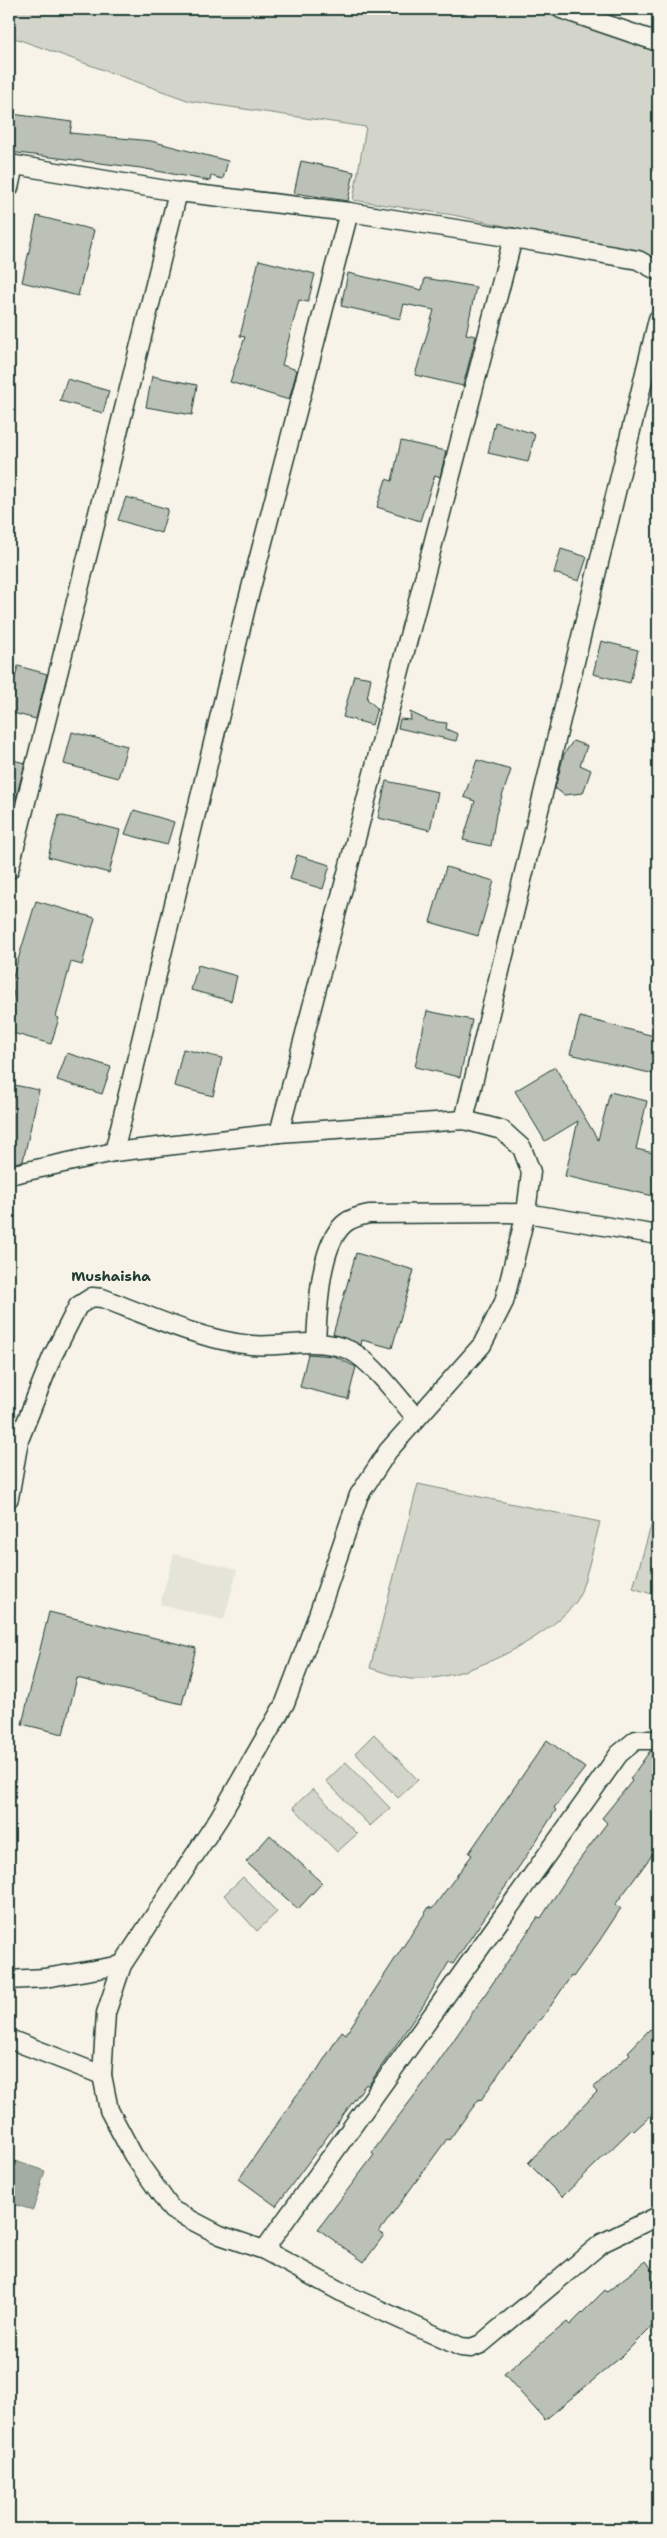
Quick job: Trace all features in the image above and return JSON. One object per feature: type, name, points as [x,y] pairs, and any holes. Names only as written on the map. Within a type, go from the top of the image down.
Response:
[{"type":"street","points":[[561,9],[658,42]]},
{"type":"street","points":[[9,188],[12,165],[178,192],[349,212],[513,238],[638,260],[658,271]]},
{"type":"street","points":[[9,870],[178,192]]},
{"type":"street","points":[[114,1152],[246,607],[349,212]]},
{"type":"street","points":[[279,1133],[513,238]]},
{"type":"street","points":[[464,1120],[658,319]]},
{"type":"street","points":[[9,1175],[114,1152],[279,1133],[464,1120],[502,1130],[522,1148],[531,1172],[526,1213],[504,1302],[482,1345],[388,1450],[358,1495],[286,1703],[219,1818],[122,1964],[106,2013],[102,2075],[109,2110],[133,2155],[172,2210],[220,2235],[264,2250],[355,2299],[439,2338],[471,2348],[493,2335],[602,2243],[658,2216]]},
{"type":"street","points":[[316,1341],[318,1304],[330,1245],[345,1223],[368,1214],[526,1213],[658,1235]]},
{"type":"street","points":[[9,1498],[14,1439],[73,1313],[84,1301],[92,1297],[102,1298],[162,1321],[250,1345],[286,1345],[316,1341],[356,1354],[387,1384],[416,1418]]},
{"type":"street","points":[[264,2250],[619,1754],[636,1740],[658,1740]]},
{"type":"street","points":[[9,1980],[45,1978],[122,1964]]},
{"type":"street","points":[[9,2039],[102,2075]]},
{"type":"shaded area","points":[[9,9],[535,9],[658,52],[658,263],[633,253],[453,215],[353,200],[366,127],[190,101],[9,36]]},
{"type":"shaded area","points":[[418,1484],[600,1522],[586,1576],[576,1602],[562,1617],[523,1645],[476,1667],[453,1674],[410,1679],[370,1668]]},
{"type":"shaded area","points":[[654,1516],[658,1517],[658,1596],[633,1588]]},
{"type":"shaded area","points":[[174,1554],[237,1570],[224,1620],[160,1604]]},
{"type":"shaded area","points":[[374,1734],[418,1780],[398,1798],[355,1753]]},
{"type":"shaded area","points":[[346,1762],[390,1808],[370,1826],[326,1781]]},
{"type":"shaded area","points":[[313,1789],[357,1834],[337,1852],[293,1807]]},
{"type":"shaded area","points":[[243,1877],[277,1912],[257,1931],[224,1895]]},
{"type":"shaded area","points":[[9,2159],[45,2171],[33,2210],[9,2203]]},
{"type":"building","points":[[12,114],[72,122],[70,133],[151,141],[228,161],[223,179],[211,176],[210,181],[141,168],[9,152]]},
{"type":"building","points":[[301,161],[354,172],[348,201],[294,193]]},
{"type":"building","points":[[37,216],[94,230],[78,296],[22,282]]},
{"type":"building","points":[[259,260],[315,274],[308,302],[299,300],[282,365],[297,370],[289,400],[230,382],[245,337],[240,336]]},
{"type":"building","points":[[348,273],[422,290],[425,278],[476,287],[466,334],[476,336],[463,386],[415,375],[434,310],[404,304],[400,319],[341,306]]},
{"type":"building","points":[[152,376],[197,385],[192,415],[146,407]]},
{"type":"building","points":[[67,379],[109,391],[103,413],[60,401]]},
{"type":"building","points":[[495,422],[535,434],[528,462],[488,453]]},
{"type":"building","points":[[401,441],[446,451],[440,477],[435,475],[420,521],[377,507],[386,479],[392,481]]},
{"type":"building","points":[[126,497],[168,509],[161,533],[118,520]]},
{"type":"building","points":[[561,549],[587,557],[579,581],[554,573]]},
{"type":"building","points":[[601,641],[638,650],[630,683],[593,674]]},
{"type":"building","points":[[18,666],[47,674],[36,719],[9,712],[9,700]]},
{"type":"building","points":[[354,675],[371,678],[367,699],[377,708],[372,725],[343,717]]},
{"type":"building","points":[[410,712],[429,721],[447,723],[446,729],[458,734],[456,741],[398,728],[400,719],[411,720]]},
{"type":"building","points":[[72,732],[127,746],[118,778],[64,764]]},
{"type":"building","points":[[573,741],[587,746],[580,765],[591,770],[583,793],[564,795],[555,788],[564,754]]},
{"type":"building","points":[[9,759],[25,763],[9,825]]},
{"type":"building","points":[[477,760],[511,770],[496,814],[491,846],[463,840],[475,801],[464,797]]},
{"type":"building","points":[[386,781],[438,792],[430,830],[378,818]]},
{"type":"building","points":[[134,810],[174,822],[167,845],[125,834]]},
{"type":"building","points":[[59,815],[120,830],[109,873],[48,857]]},
{"type":"building","points":[[297,855],[330,865],[323,889],[290,879]]},
{"type":"building","points":[[446,867],[494,881],[478,936],[430,922]]},
{"type":"building","points":[[36,901],[95,918],[82,965],[71,962],[56,1017],[59,1018],[51,1044],[9,1032],[9,1010],[14,992],[9,991],[9,989]]},
{"type":"building","points":[[198,965],[237,976],[231,1001],[191,990]]},
{"type":"building","points":[[427,1011],[472,1020],[460,1077],[415,1067]]},
{"type":"building","points":[[580,1017],[658,1037],[658,1075],[570,1054]]},
{"type":"building","points":[[183,1049],[222,1058],[213,1096],[174,1086]]},
{"type":"building","points":[[67,1053],[111,1067],[102,1094],[57,1080]]},
{"type":"building","points":[[555,1067],[598,1140],[610,1092],[647,1101],[636,1149],[658,1154],[658,1197],[565,1176],[578,1121],[545,1141],[515,1091]]},
{"type":"building","points":[[9,1084],[39,1090],[23,1161],[15,1163],[9,1162]]},
{"type":"building","points":[[356,1253],[414,1270],[392,1348],[362,1340],[361,1345],[333,1334]]},
{"type":"building","points":[[308,1354],[334,1356],[356,1367],[348,1399],[300,1387]]},
{"type":"building","points":[[49,1612],[196,1648],[182,1704],[77,1678],[63,1734],[22,1724]]},
{"type":"building","points":[[547,1740],[585,1768],[554,1808],[556,1810],[529,1852],[453,1964],[449,1962],[424,2004],[368,2086],[366,2084],[276,2206],[239,2179],[296,2096],[316,2072],[342,2031],[346,2034],[429,1907],[432,1909],[472,1855],[469,1853]]},
{"type":"building","points":[[650,1751],[658,1751],[658,1847],[615,1905],[621,1908],[600,1940],[573,1977],[571,1976],[541,2020],[508,2060],[481,2100],[479,2099],[449,2140],[447,2139],[379,2232],[384,2235],[364,2262],[318,2229],[374,2155],[372,2153],[427,2079],[538,1917],[541,1918],[574,1867],[607,1823],[602,1818],[632,1781],[630,1779]]},
{"type":"building","points":[[270,1835],[322,1883],[298,1909],[246,1862]]},
{"type":"building","points":[[650,2029],[658,2036],[658,2109],[634,2131],[632,2129],[562,2197],[528,2163],[597,2092],[593,2088],[630,2054],[628,2052]]},
{"type":"building","points":[[646,2261],[658,2277],[658,2320],[621,2357],[545,2420],[504,2374],[567,2322],[570,2325],[605,2290],[607,2292]]},
{"type":"district","name":"Mushaisha","points":[[111,1276]]}]
